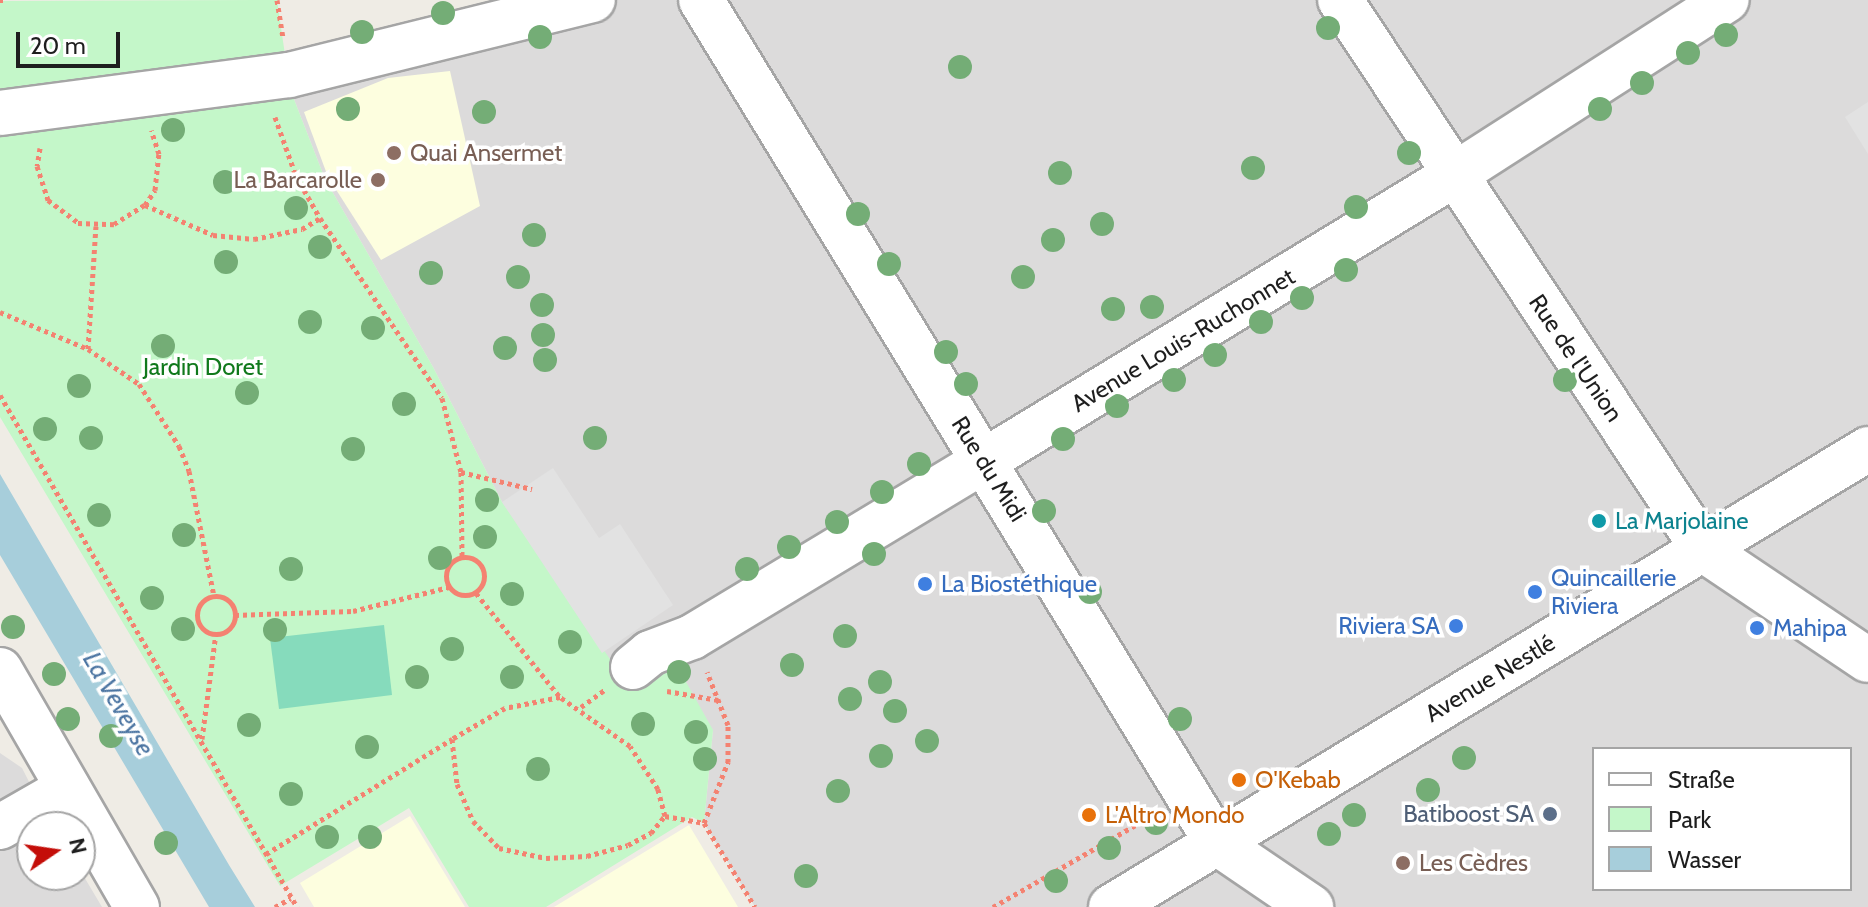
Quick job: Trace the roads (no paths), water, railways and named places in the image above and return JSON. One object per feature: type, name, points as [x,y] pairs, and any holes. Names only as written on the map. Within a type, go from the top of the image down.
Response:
[{"type":"street","points":[[0,113],[277,76],[593,0]]},
{"type":"street","name":"Rue du Midi","points":[[701,0],[1217,843],[1311,907]]},
{"type":"street","name":"Rue de l'Union","points":[[1340,0],[1704,550],[1868,660]]},
{"type":"street","name":"Avenue Louis-Ruchonnet","points":[[633,667],[650,653],[692,637],[1454,175],[1727,0]]},
{"type":"street","name":"Avenue Nestlé","points":[[1111,907],[1868,449]]},
{"type":"street","points":[[0,670],[137,907]]},
{"type":"street","points":[[0,827],[68,788]]},
{"type":"water","name":"La Veveyse","points":[[0,474],[255,907],[209,907],[0,555]]},
{"type":"place","name":"Quai Ansermet","points":[[394,153]]},
{"type":"place","name":"La Barcarolle","points":[[378,180]]},
{"type":"place","name":"La Marjolaine","points":[[1599,521]]},
{"type":"place","name":"La Biostéthique","points":[[925,584]]},
{"type":"place","name":"Quincaillerie Riviera","points":[[1535,592]]},
{"type":"place","name":"Riviera SA","points":[[1456,626]]},
{"type":"place","name":"Mahipa","points":[[1757,628]]},
{"type":"place","name":"O'Kebab","points":[[1239,780]]},
{"type":"place","name":"Batiboost SA","points":[[1550,814]]},
{"type":"place","name":"L'Altro Mondo","points":[[1089,815]]},
{"type":"place","name":"Les Cèdres","points":[[1403,863]]},
{"type":"park label","name":"Jardin Doret","points":[[203,367]]}]
